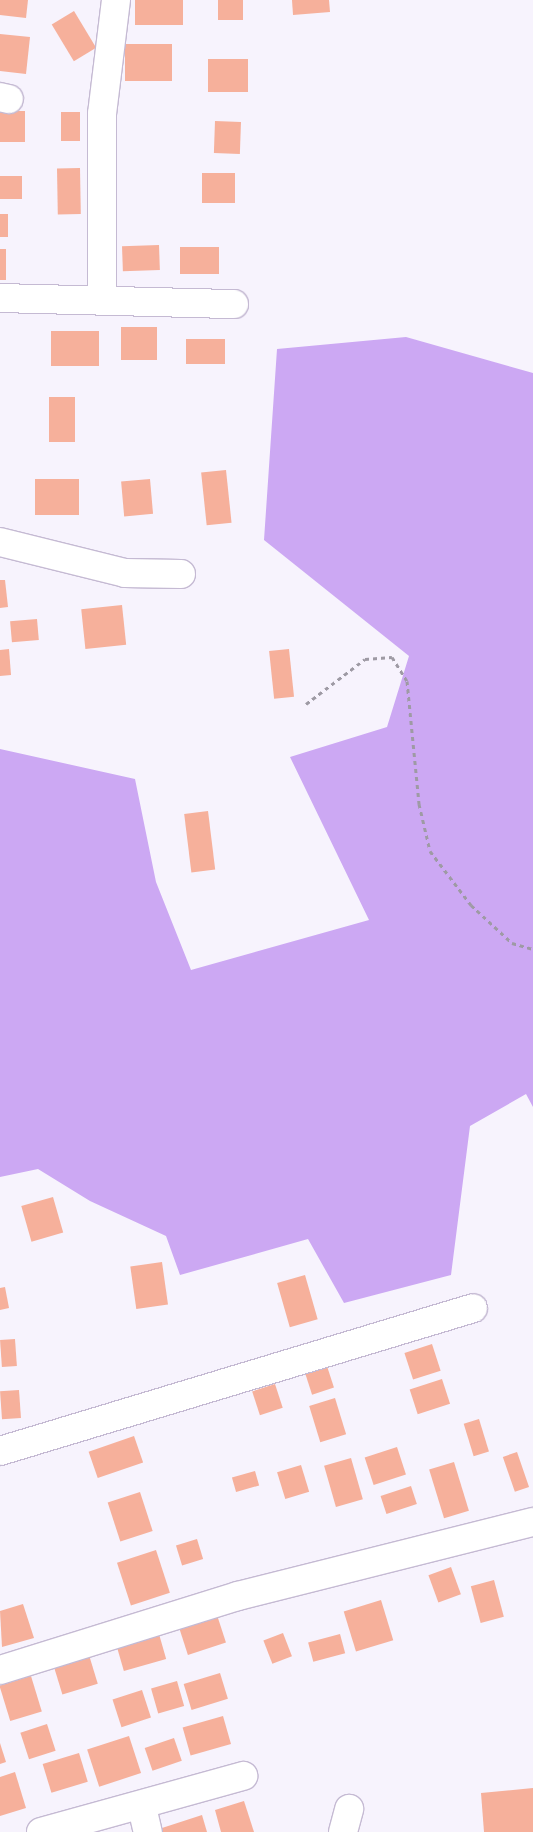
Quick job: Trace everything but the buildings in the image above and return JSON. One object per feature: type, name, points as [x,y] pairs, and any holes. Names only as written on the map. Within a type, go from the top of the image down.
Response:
[{"type":"street","points":[[102,299],[102,114],[116,0]]},
{"type":"street","points":[[0,298],[102,299],[234,304]]},
{"type":"street","points":[[0,542],[125,573],[181,574]]},
{"type":"street","points":[[0,1450],[473,1308]]},
{"type":"street","points":[[0,1670],[238,1596],[533,1522]]},
{"type":"street","points":[[41,1832],[145,1820],[243,1776]]},
{"type":"path","points":[[306,704],[365,659],[392,657],[407,681],[419,804],[430,851],[471,905],[512,943],[533,949]]},
{"type":"shaded area","points":[[406,337],[533,373],[533,1107],[526,1094],[470,1126],[451,1275],[344,1303],[308,1239],[180,1275],[166,1236],[90,1201],[38,1169],[0,1177],[0,749],[135,779],[156,882],[191,970],[369,920],[290,757],[387,727],[409,656],[264,540],[277,349]]}]
